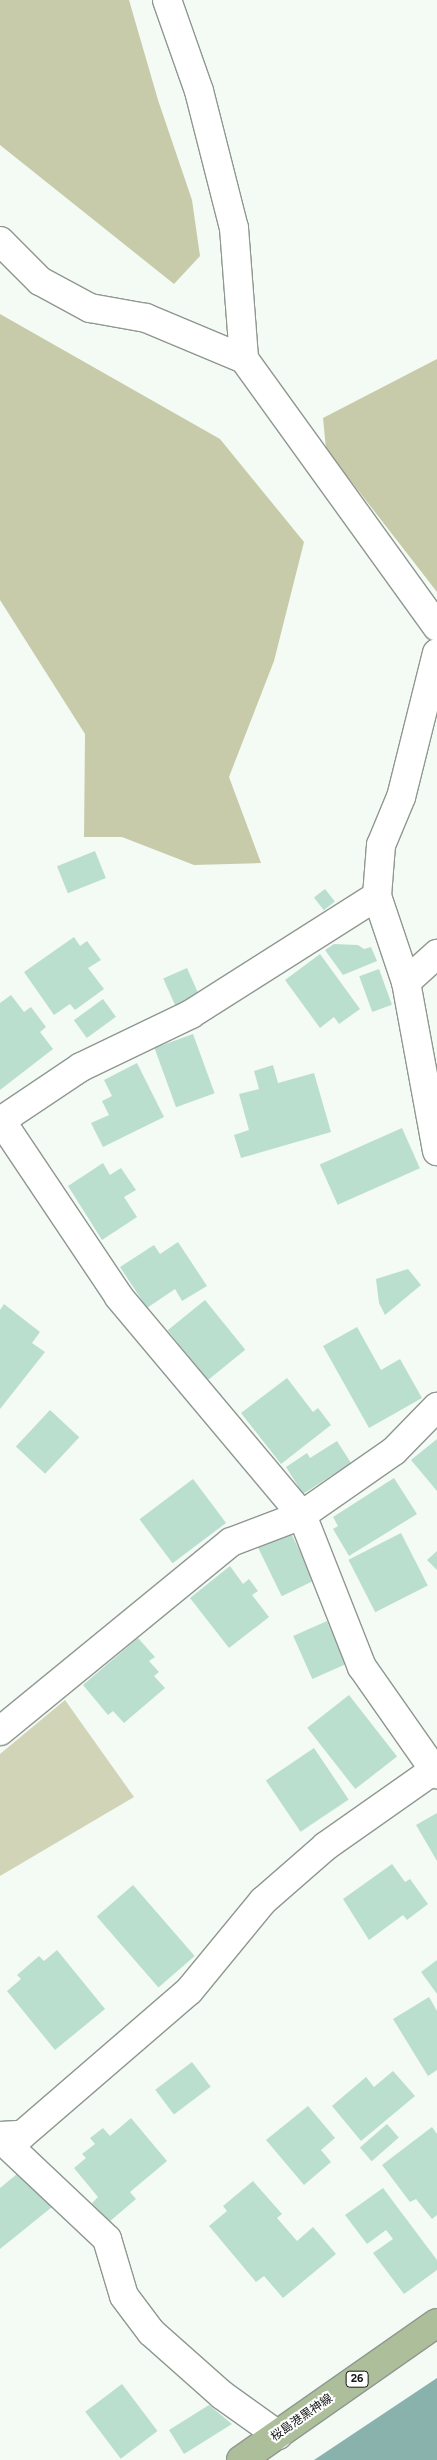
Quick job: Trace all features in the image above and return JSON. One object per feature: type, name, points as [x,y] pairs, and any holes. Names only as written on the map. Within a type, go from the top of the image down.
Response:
[{"type":"main road","name":"桜島港黒神線","points":[[240,2460],[437,2323]]},
{"type":"street","points":[[167,0],[199,90],[234,228],[244,359],[437,627]]},
{"type":"street","points":[[0,241],[40,281],[90,308],[146,318],[244,359]]},
{"type":"street","points":[[437,653],[401,797],[381,845],[378,896],[406,982],[437,1151]]},
{"type":"street","points":[[0,2137],[22,2135],[189,1991],[263,1901],[326,1846],[436,1772],[362,1667],[302,1515],[119,1297],[1,1119],[80,1067],[191,1014],[378,896]]},
{"type":"street","points":[[406,982],[437,954]]},
{"type":"street","points":[[0,1731],[231,1542],[302,1515],[394,1451],[437,1406]]},
{"type":"street","points":[[0,2137],[107,2239],[124,2296],[151,2332],[222,2395],[278,2435]]},
{"type":"green space","points":[[0,0],[129,0],[158,100],[192,200],[200,256],[174,284],[0,145]]},
{"type":"green space","points":[[0,314],[220,439],[304,542],[274,661],[229,777],[261,863],[194,865],[122,837],[84,837],[85,734],[0,600]]},
{"type":"green space","points":[[437,359],[437,592],[326,449],[323,418]]},
{"type":"green space","points":[[65,1700],[134,1797],[0,1876],[0,1754]]},
{"type":"water","points":[[437,2378],[437,2460],[314,2460]]},
{"type":"building","points":[[95,851],[106,878],[68,893],[57,866]]},
{"type":"building","points":[[325,889],[335,902],[324,910],[314,898]]},
{"type":"building","points":[[74,937],[80,946],[87,941],[101,960],[88,968],[104,989],[75,1010],[70,1004],[54,1015],[24,972]]},
{"type":"building","points":[[334,944],[358,945],[364,949],[371,947],[377,961],[343,975],[325,950]]},
{"type":"building","points":[[320,954],[360,1009],[339,1024],[334,1017],[320,1028],[285,980]]},
{"type":"building","points":[[187,968],[199,995],[175,1006],[163,979]]},
{"type":"building","points":[[379,969],[392,1005],[372,1012],[359,976]]},
{"type":"building","points":[[11,995],[24,1012],[31,1007],[46,1027],[40,1032],[53,1049],[0,1090],[0,1003]]},
{"type":"building","points":[[103,999],[116,1017],[87,1038],[74,1020]]},
{"type":"building","points":[[193,1034],[215,1093],[176,1107],[154,1048]]},
{"type":"building","points":[[137,1063],[164,1117],[103,1147],[91,1123],[109,1115],[102,1101],[112,1096],[104,1080]]},
{"type":"building","points":[[273,1065],[278,1083],[314,1073],[331,1132],[241,1158],[234,1135],[249,1130],[239,1094],[259,1089],[254,1071]]},
{"type":"building","points":[[402,1128],[420,1168],[338,1205],[320,1165]]},
{"type":"building","points":[[103,1163],[110,1175],[121,1168],[136,1190],[124,1197],[137,1217],[102,1240],[68,1186]]},
{"type":"building","points":[[178,1242],[207,1286],[182,1301],[175,1289],[147,1308],[120,1267],[154,1245],[160,1254]]},
{"type":"building","points":[[408,1269],[421,1285],[385,1315],[379,1303],[376,1279]]},
{"type":"building","points":[[205,1300],[245,1350],[208,1380],[168,1330]]},
{"type":"building","points":[[4,1304],[40,1332],[32,1343],[45,1352],[0,1409],[0,1310]]},
{"type":"building","points":[[357,1327],[381,1370],[400,1359],[422,1398],[369,1428],[323,1346]]},
{"type":"building","points":[[287,1378],[313,1412],[318,1408],[331,1425],[281,1464],[241,1413]]},
{"type":"building","points":[[50,1410],[79,1437],[45,1474],[16,1447]]},
{"type":"building","points":[[437,1439],[437,1491],[411,1460]]},
{"type":"building","points":[[337,1441],[351,1463],[303,1494],[286,1467],[307,1453],[310,1458]]},
{"type":"building","points":[[394,1478],[417,1514],[349,1556],[333,1529],[338,1526],[333,1517]]},
{"type":"building","points":[[193,1479],[226,1523],[173,1563],[139,1519]]},
{"type":"building","points":[[290,1531],[314,1580],[282,1596],[258,1547]]},
{"type":"building","points":[[401,1533],[428,1586],[375,1612],[348,1560]]},
{"type":"building","points":[[437,1551],[437,1570],[427,1560]]},
{"type":"building","points":[[230,1566],[243,1584],[249,1579],[258,1591],[252,1595],[269,1617],[229,1648],[190,1598]]},
{"type":"building","points":[[327,1621],[346,1664],[312,1679],[293,1636]]},
{"type":"building","points":[[138,1638],[155,1657],[149,1661],[159,1672],[154,1676],[165,1688],[124,1723],[113,1711],[108,1715],[83,1685]]},
{"type":"building","points":[[349,1695],[397,1756],[355,1789],[307,1728]]},
{"type":"building","points":[[314,1748],[349,1799],[301,1832],[266,1780]]},
{"type":"building","points":[[437,1813],[437,1861],[416,1825]]},
{"type":"building","points":[[392,1864],[405,1882],[410,1879],[428,1904],[407,1920],[403,1915],[369,1940],[343,1899]]},
{"type":"building","points":[[133,1885],[195,1956],[158,1987],[97,1916]]},
{"type":"building","points":[[57,1950],[105,2009],[55,2050],[7,1991],[21,1979],[17,1975],[39,1956],[44,1961]]},
{"type":"building","points":[[437,1960],[437,1994],[421,1972]]},
{"type":"building","points":[[429,1997],[437,2011],[437,2070],[428,2076],[393,2019]]},
{"type":"building","points":[[192,2062],[211,2087],[174,2114],[155,2090]]},
{"type":"building","points":[[393,2071],[415,2096],[361,2141],[332,2106],[366,2077],[374,2087]]},
{"type":"building","points":[[308,2106],[335,2138],[321,2150],[331,2162],[304,2185],[266,2140]]},
{"type":"building","points":[[131,2118],[167,2161],[130,2192],[136,2199],[109,2222],[92,2203],[98,2197],[74,2168],[86,2158],[82,2154],[95,2144],[90,2138],[103,2128],[110,2136]]},
{"type":"building","points":[[387,2124],[399,2138],[372,2161],[360,2148]]},
{"type":"building","points":[[432,2127],[437,2134],[437,2215],[432,2219],[416,2199],[410,2202],[382,2165]]},
{"type":"building","points":[[22,2170],[52,2207],[0,2249],[0,2188]]},
{"type":"building","points":[[253,2181],[282,2214],[277,2218],[297,2241],[313,2227],[336,2254],[283,2298],[264,2276],[256,2282],[209,2226],[227,2211],[223,2206]]},
{"type":"building","points":[[383,2188],[437,2260],[437,2270],[404,2294],[373,2253],[393,2239],[386,2230],[367,2244],[345,2215]]},
{"type":"building","points":[[122,2384],[158,2431],[121,2459],[85,2412]]},
{"type":"building","points":[[209,2405],[232,2424],[184,2454],[169,2430]]}]
